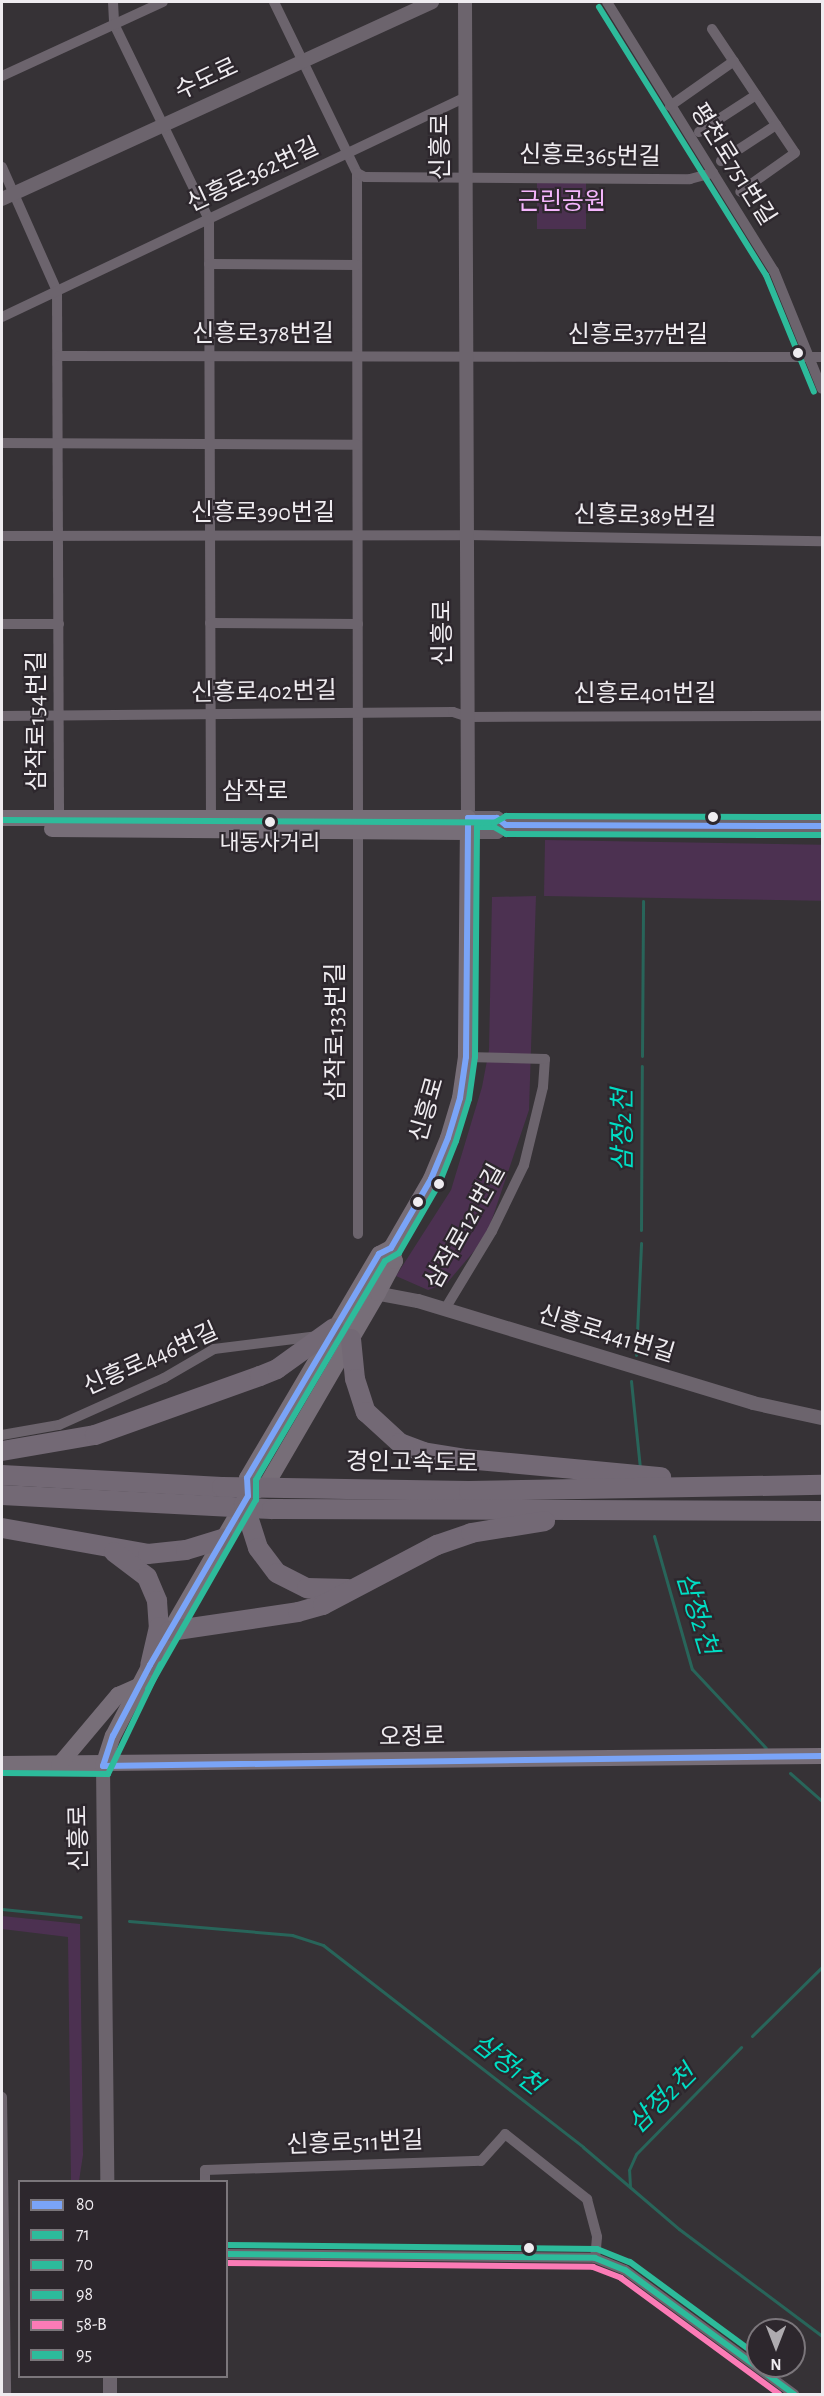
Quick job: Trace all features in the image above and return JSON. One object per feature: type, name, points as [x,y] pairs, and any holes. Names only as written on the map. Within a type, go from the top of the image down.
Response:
[{"type":"highway","points":[[2,1451],[95,1435],[196,1396],[260,1376],[277,1369],[327,1332]]},
{"type":"highway","points":[[351,1339],[355,1378],[366,1412],[388,1434],[423,1452],[548,1469],[783,1486]]},
{"type":"highway","name":"경인고속도로","points":[[2,1475],[222,1486],[469,1491],[822,1485]]},
{"type":"highway","name":"경인고속도로","points":[[2,1495],[273,1509],[822,1511]]},
{"type":"highway","points":[[246,1500],[258,1548],[278,1573],[307,1588],[357,1588]]},
{"type":"highway","points":[[170,1631],[298,1612],[357,1588],[420,1553],[471,1533],[631,1512]]},
{"type":"highway","points":[[2,1528],[107,1548],[165,1553],[223,1539]]},
{"type":"highway","points":[[107,1548],[138,1567],[147,1577],[157,1601],[159,1627],[150,1665]]},
{"type":"main road","name":"삼작로","points":[[2,818],[211,823],[468,825]]},
{"type":"main road","name":"삼작로","points":[[2,829],[211,823]]},
{"type":"main road","name":"신흥로","points":[[246,1500],[247,1478],[327,1332],[359,1290],[379,1254],[391,1248],[431,1179],[448,1138],[460,1098],[466,1057],[468,825]]},
{"type":"main road","name":"신흥로","points":[[103,1766],[113,1736],[150,1665],[223,1539],[246,1500],[267,1484],[378,1293],[395,1261],[391,1248]]},
{"type":"main road","points":[[59,1765],[118,1695],[140,1685]]},
{"type":"main road","name":"오정로","points":[[2,1764],[103,1766],[822,1756]]},
{"type":"street","points":[[113,2],[114,24],[209,220],[211,823]]},
{"type":"street","points":[[2,76],[163,2]]},
{"type":"street","points":[[274,2],[357,173]]},
{"type":"street","name":"수도로","points":[[8,196],[432,2]]},
{"type":"street","name":"신흥로","points":[[465,2],[468,825]]},
{"type":"street","name":"평천로751번길","points":[[607,2],[774,270],[822,389]]},
{"type":"street","points":[[712,29],[795,153],[740,192]]},
{"type":"street","points":[[670,106],[734,61]]},
{"type":"street","points":[[699,132],[756,95]]},
{"type":"street","name":"신흥로362번길","points":[[2,317],[466,97]]},
{"type":"street","points":[[721,161],[776,125]]},
{"type":"street","points":[[2,167],[8,196],[57,291]]},
{"type":"street","name":"신흥로365번길","points":[[357,173],[365,177],[690,179],[713,173]]},
{"type":"street","name":"삼작로133번길","points":[[357,173],[358,1234]]},
{"type":"street","points":[[209,264],[357,265]]},
{"type":"street","name":"삼작로154번길","points":[[57,291],[59,818]]},
{"type":"street","name":"신흥로378번길","points":[[59,356],[467,356]]},
{"type":"street","name":"신흥로377번길","points":[[467,356],[822,357]]},
{"type":"street","points":[[2,443],[357,445]]},
{"type":"street","name":"신흥로390번길","points":[[2,536],[467,535]]},
{"type":"street","name":"신흥로389번길","points":[[467,535],[822,541]]},
{"type":"street","points":[[210,622],[358,624]]},
{"type":"street","name":"삼작로154번길","points":[[2,624],[59,624]]},
{"type":"street","name":"신흥로402번길","points":[[2,716],[453,712],[468,717]]},
{"type":"street","name":"신흥로401번길","points":[[468,717],[822,716]]},
{"type":"street","name":"삼작로","points":[[468,825],[497,832],[506,825],[822,826]]},
{"type":"street","name":"삼작로121번길","points":[[445,1309],[492,1231],[524,1165],[539,1116],[545,1059],[466,1057]]},
{"type":"street","name":"신흥로441번길","points":[[359,1290],[445,1309],[753,1403],[822,1418]]},
{"type":"street","name":"신흥로446번길","points":[[2,1435],[59,1425],[164,1378],[214,1349],[327,1332]]},
{"type":"street","name":"신흥로","points":[[103,1766],[107,2180]]},
{"type":"street","points":[[2,2097],[6,2394]]},
{"type":"street","name":"신흥로511번길","points":[[205,2180],[205,2170],[481,2161],[505,2134],[588,2199],[597,2237],[595,2258]]},
{"type":"street","points":[[228,2254],[595,2258],[625,2270],[794,2394]]},
{"type":"street","points":[[110,2378],[110,2394]]},
{"type":"green space","name":"근린공원","points":[[537,178],[586,178],[586,229],[537,229]]},
{"type":"green space","points":[[545,840],[822,845],[821,901],[544,896]]},
{"type":"green space","points":[[536,896],[529,1110],[486,1237],[447,1283],[428,1290],[396,1276],[451,1190],[482,1087],[489,1050],[492,897]]},
{"type":"green space","points":[[2,1916],[80,1924],[83,2155],[79,2180],[71,2180],[68,1937],[2,1929]]},
{"type":"waterway","name":"삼정2천","points":[[642,1056],[643,901]]},
{"type":"waterway","name":"삼정2천","points":[[641,1230],[642,1066]]},
{"type":"waterway","name":"삼정2천","points":[[636,1355],[641,1243]]},
{"type":"waterway","name":"삼정2천","points":[[631,1381],[640,1468]]},
{"type":"waterway","name":"삼정2천","points":[[654,1536],[692,1669],[766,1748]]},
{"type":"waterway","name":"삼정2천","points":[[790,1773],[822,1801]]},
{"type":"waterway","name":"삼정1천","points":[[2,1909],[81,1917]]},
{"type":"waterway","name":"삼정1천","points":[[129,1921],[292,1935],[323,1945],[583,2147],[679,2229],[822,2336]]},
{"type":"waterway","name":"삼정2천","points":[[752,2036],[822,1967]]},
{"type":"waterway","name":"삼정2천","points":[[630,2187],[629,2170],[636,2154],[741,2047]]},
{"type":"transit line","name":"71","points":[[599,7],[766,275],[814,392]]},
{"type":"transit line","name":"70","points":[[2,820],[494,823],[506,816],[822,817]]},
{"type":"transit line","name":"80","points":[[103,1766],[113,1736],[150,1665],[248,1496],[247,1478],[379,1254],[391,1248],[431,1179],[448,1138],[460,1098],[466,1057],[468,818],[497,818],[506,825],[822,826]]},
{"type":"transit line","name":"71","points":[[148,1689],[256,1500],[256,1480],[385,1261],[399,1253],[439,1184],[456,1141],[469,1099],[475,1057],[477,827],[494,827],[506,834],[822,835]]},
{"type":"transit line","name":"71","points":[[2,1773],[108,1774],[161,1664]]},
{"type":"transit line","name":"80","points":[[103,1766],[822,1756]]},
{"type":"transit line","name":"95","points":[[228,2245],[597,2249],[630,2262],[746,2347]]},
{"type":"transit line","name":"98","points":[[228,2254],[595,2258],[625,2270],[794,2394]]},
{"type":"transit line","name":"58-B","points":[[228,2263],[593,2267],[621,2278],[779,2394]]},
{"type":"place","name":"내동사거리","points":[[270,822]]}]
